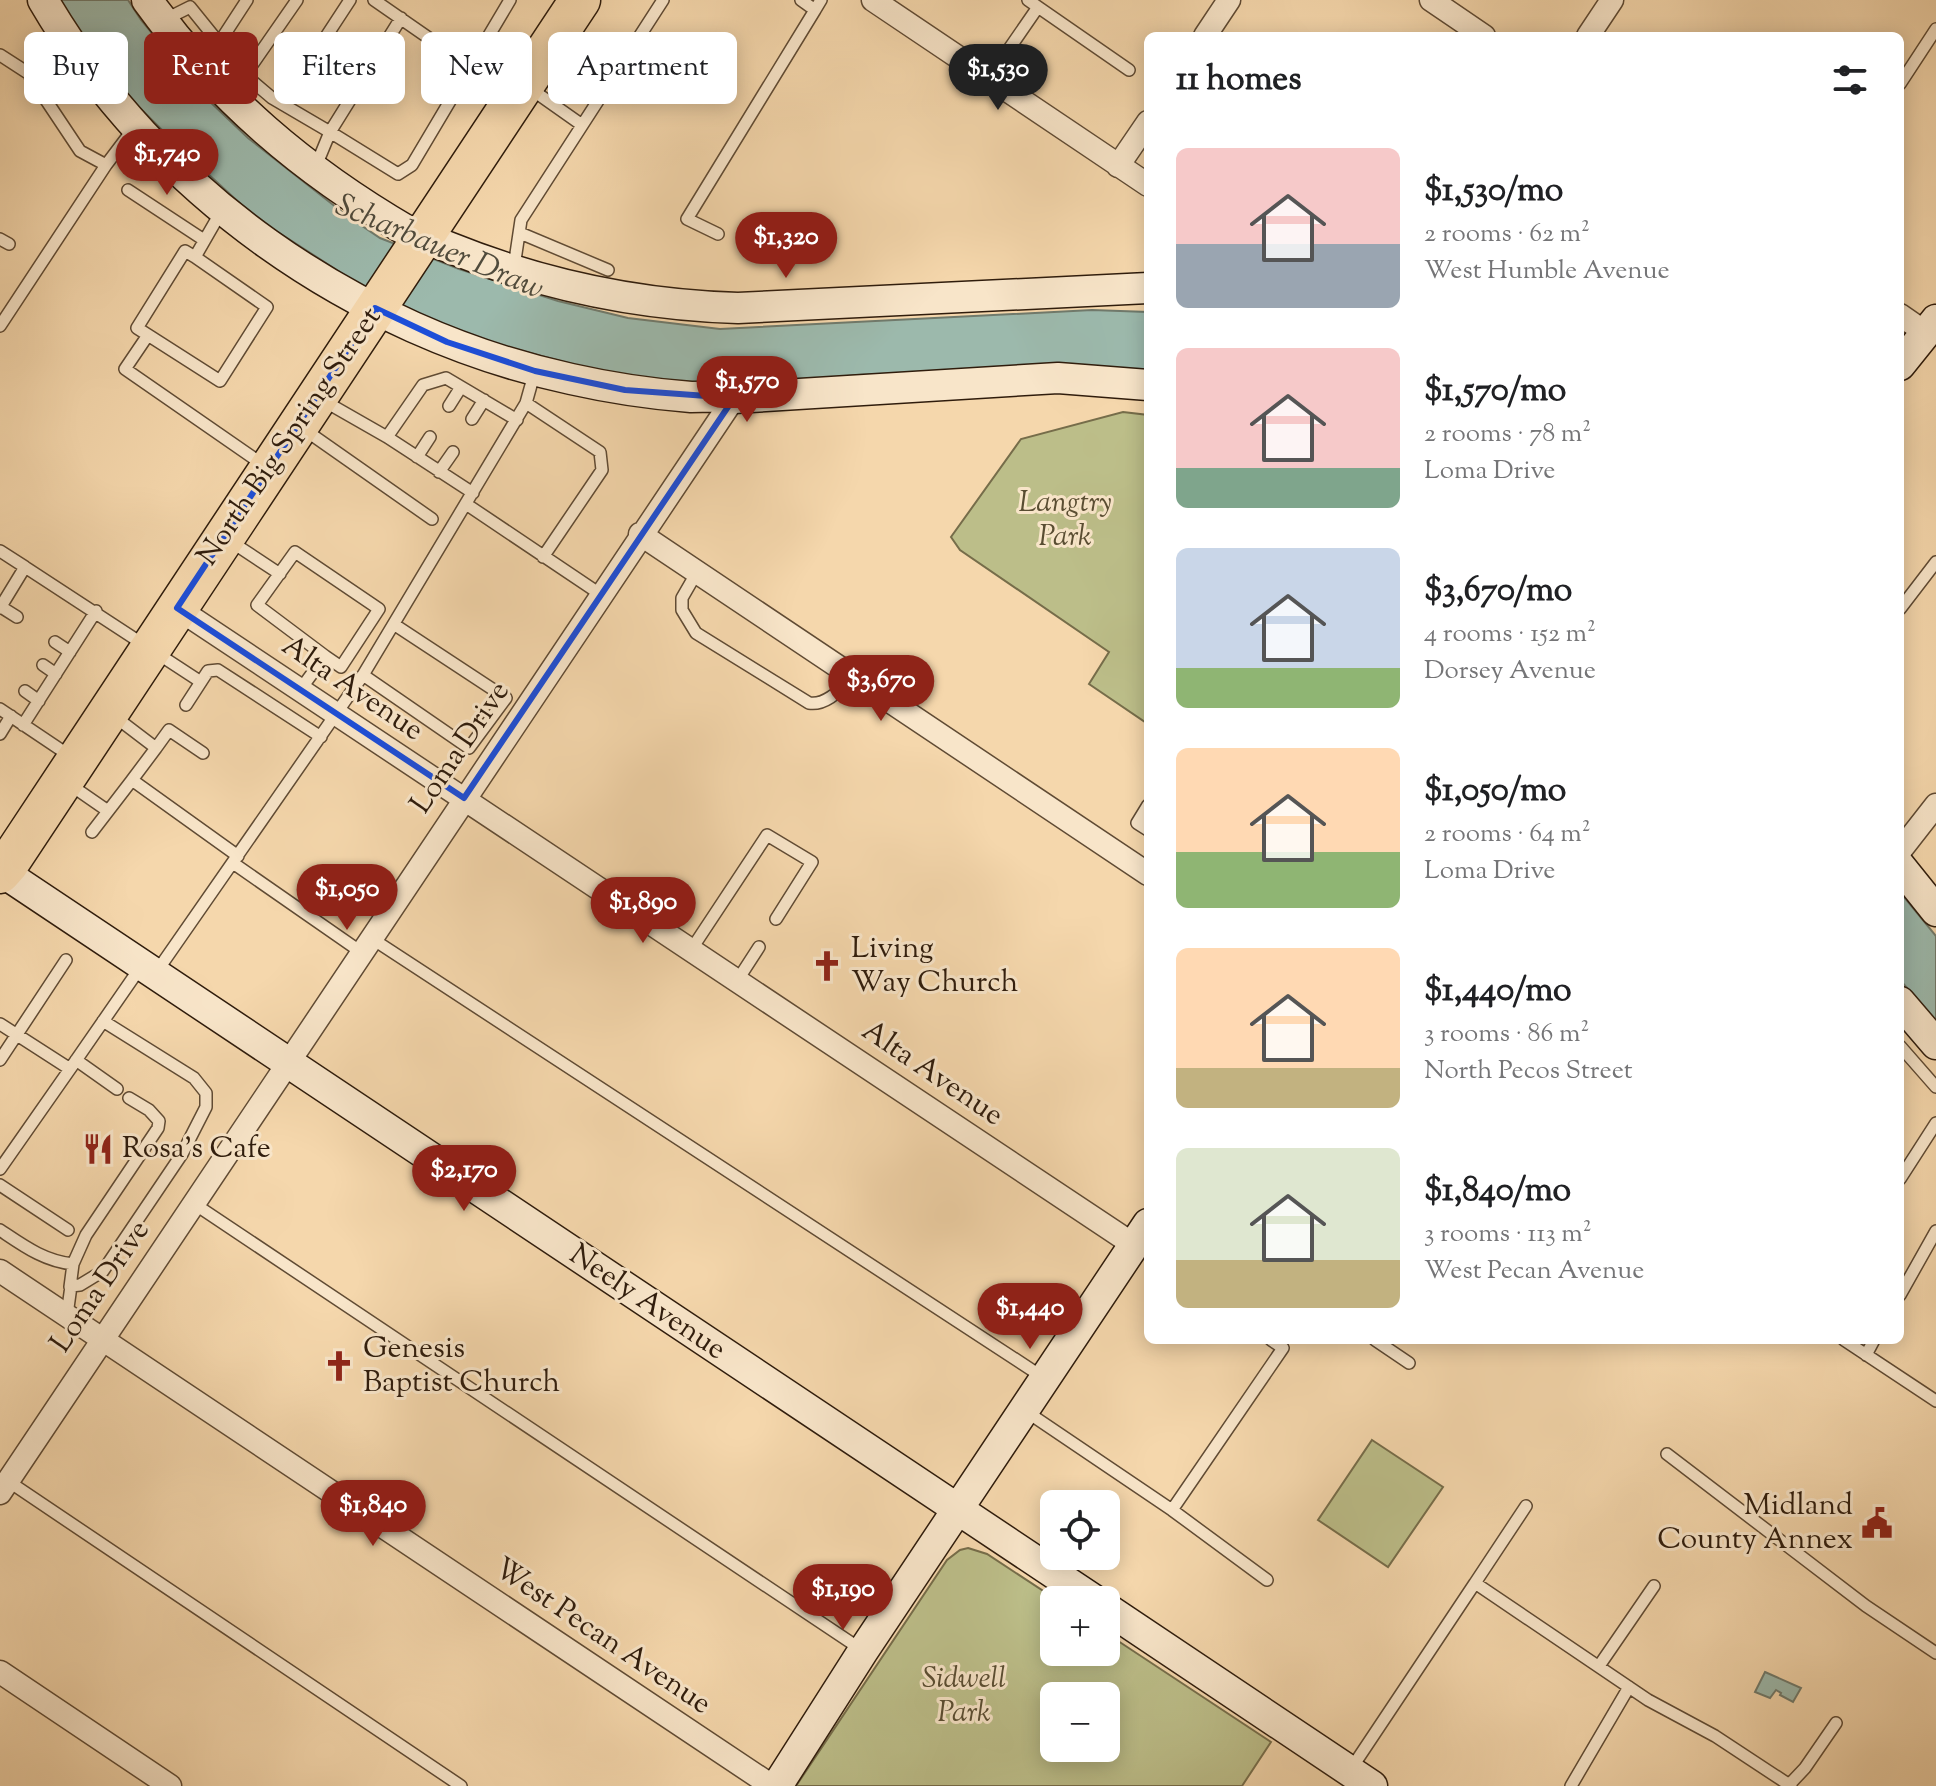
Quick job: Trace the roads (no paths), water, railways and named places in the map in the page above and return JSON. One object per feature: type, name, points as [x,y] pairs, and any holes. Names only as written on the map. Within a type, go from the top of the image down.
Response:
[{"type":"highway","name":"North Big Spring Street","points":[[532,72],[580,0]]},
{"type":"highway","name":"North Big Spring Street","points":[[2,867],[510,104]]},
{"type":"main road","points":[[43,0],[90,73],[135,127],[158,152],[222,209],[316,275],[375,308],[447,342],[535,371],[625,390],[734,398],[1058,378],[1144,385]]},
{"type":"main road","points":[[154,10],[186,53],[259,127],[314,171],[377,213],[462,254],[583,291],[625,299],[723,308],[1144,288]]},
{"type":"main road","points":[[1904,360],[1931,326]]},
{"type":"main road","name":"Neely Avenue","points":[[2,867],[148,970],[1073,1586]]},
{"type":"main road","points":[[1904,871],[1936,911]]},
{"type":"main road","points":[[1904,1007],[1936,1044]]},
{"type":"main road","points":[[774,1786],[1045,1378],[1141,1240]]},
{"type":"main road","points":[[1120,1617],[1361,1778]]},
{"type":"street","points":[[873,0],[1144,182]]},
{"type":"street","points":[[1208,32],[1229,0]]},
{"type":"street","points":[[1431,0],[1478,32]]},
{"type":"street","points":[[1591,32],[1612,0]]},
{"type":"street","points":[[1118,166],[1144,128]]},
{"type":"street","points":[[1904,316],[1931,326]]},
{"type":"street","name":"Loma Drive","points":[[4,1487],[734,398]]},
{"type":"street","points":[[640,534],[1144,871]]},
{"type":"street","name":"Alta Avenue","points":[[177,608],[737,981],[1141,1240]]},
{"type":"street","points":[[1904,846],[1936,805]]},
{"type":"street","name":"West Pecan Avenue","points":[[0,1271],[774,1786]]},
{"type":"street","points":[[0,1672],[170,1786]]},
{"type":"lane","points":[[226,32],[247,0]]},
{"type":"lane","points":[[258,56],[297,0]]},
{"type":"lane","points":[[329,32],[350,0]]},
{"type":"lane","points":[[374,0],[421,32]]},
{"type":"lane","points":[[513,271],[521,220],[663,0]]},
{"type":"lane","points":[[718,234],[687,219],[818,5],[801,0]]},
{"type":"lane","points":[[154,10],[190,2],[211,32]]},
{"type":"lane","points":[[489,32],[505,2]]},
{"type":"lane","points":[[989,78],[1033,3],[1129,70]]},
{"type":"lane","points":[[314,171],[330,132],[401,18]]},
{"type":"lane","points":[[1904,78],[1936,29]]},
{"type":"lane","points":[[0,55],[28,73],[80,151],[106,165]]},
{"type":"lane","points":[[258,85],[274,98]]},
{"type":"lane","points":[[532,98],[582,125]]},
{"type":"lane","points":[[282,104],[398,174],[412,165],[448,104]]},
{"type":"lane","points":[[0,326],[106,165],[135,127]]},
{"type":"lane","points":[[128,190],[204,240]]},
{"type":"lane","points":[[195,257],[222,209]]},
{"type":"lane","points":[[520,233],[608,270]]},
{"type":"lane","points":[[185,251],[267,307],[220,381],[148,335],[137,328],[185,251]]},
{"type":"lane","points":[[148,335],[125,369],[269,469]]},
{"type":"lane","points":[[0,1169],[103,1021],[148,970],[235,860],[337,714],[395,625],[517,420],[526,403],[535,371]]},
{"type":"lane","points":[[387,437],[423,385],[446,378],[517,420]]},
{"type":"lane","points":[[449,406],[461,387]]},
{"type":"lane","points":[[472,419],[484,400]]},
{"type":"lane","points":[[526,403],[600,452],[602,470],[543,557]]},
{"type":"lane","points":[[307,411],[387,437],[473,493]]},
{"type":"lane","points":[[307,411],[432,519]]},
{"type":"lane","points":[[417,457],[430,437]]},
{"type":"lane","points":[[439,472],[453,452]]},
{"type":"lane","points":[[466,504],[600,594]]},
{"type":"lane","points":[[224,536],[280,574]]},
{"type":"lane","points":[[0,551],[201,682]]},
{"type":"lane","points":[[295,552],[379,609],[341,667],[325,656],[257,605],[295,552]]},
{"type":"lane","points":[[1904,604],[1936,562]]},
{"type":"lane","points":[[17,617],[0,607],[25,567]]},
{"type":"lane","points":[[697,572],[682,598],[682,610],[687,621],[703,639],[809,703],[817,705],[854,677]]},
{"type":"lane","points":[[23,725],[96,611]]},
{"type":"lane","points":[[363,675],[469,748],[506,698],[395,625]]},
{"type":"lane","points":[[55,642],[70,652]]},
{"type":"lane","points":[[300,690],[325,656]]},
{"type":"lane","points":[[43,665],[56,674]]},
{"type":"lane","points":[[186,705],[208,671],[218,670],[321,737]]},
{"type":"lane","points":[[25,691],[39,701]]},
{"type":"lane","points":[[0,709],[23,725],[108,811]]},
{"type":"lane","points":[[108,712],[156,748]]},
{"type":"lane","points":[[0,734],[11,716]]},
{"type":"lane","points":[[92,832],[169,730],[203,753]]},
{"type":"lane","points":[[132,780],[235,860],[1045,1378]]},
{"type":"lane","points":[[1144,812],[1137,823],[1144,827]]},
{"type":"lane","points":[[691,950],[767,835],[812,862],[776,919]]},
{"type":"lane","points":[[737,981],[759,947]]},
{"type":"lane","points":[[0,1060],[66,960]]},
{"type":"lane","points":[[70,1287],[80,1285],[103,1271],[182,1154],[206,1107],[206,1093],[194,1078],[103,1021]]},
{"type":"lane","points":[[0,1024],[117,1089]]},
{"type":"lane","points":[[1904,1051],[1936,1087]]},
{"type":"lane","points":[[67,1315],[73,1264],[86,1235],[158,1128],[159,1121],[149,1110],[129,1098]]},
{"type":"lane","points":[[1904,1173],[1936,1123]]},
{"type":"lane","points":[[0,1185],[68,1230]]},
{"type":"lane","points":[[193,1203],[863,1651]]},
{"type":"lane","points":[[0,1230],[54,1262],[73,1264]]},
{"type":"lane","points":[[1904,1288],[1936,1231]]},
{"type":"lane","points":[[1172,1510],[1286,1344]]},
{"type":"lane","points":[[1381,1344],[1409,1363]]},
{"type":"lane","points":[[1850,1344],[1936,1401]]},
{"type":"lane","points":[[1866,1355],[1872,1344]]},
{"type":"lane","points":[[1024,1410],[1172,1510],[1267,1580]]},
{"type":"lane","points":[[1667,1454],[1866,1606],[1936,1653]]},
{"type":"lane","points":[[4,1487],[461,1786]]},
{"type":"lane","points":[[1361,1778],[1475,1583],[1526,1506]]},
{"type":"lane","points":[[1475,1583],[1629,1687],[1715,1736],[1790,1786],[1836,1723]]},
{"type":"lane","points":[[1599,1666],[1654,1586]]},
{"type":"lane","points":[[1571,1786],[1629,1687]]},
{"type":"place","name":"Living Way Church","points":[[827,966]]},
{"type":"place","name":"Rosa's Cafe","points":[[98,1149]]},
{"type":"place","name":"Genesis Baptist Church","points":[[339,1366]]},
{"type":"place","name":"Midland County Annex","points":[[1877,1523]]},
{"type":"water label","name":"Scharbauer Draw","points":[[439,248]]},
{"type":"park label","name":"Langtry Park","points":[[1065,520]]},
{"type":"park label","name":"Sidwell Park","points":[[964,1696]]}]
